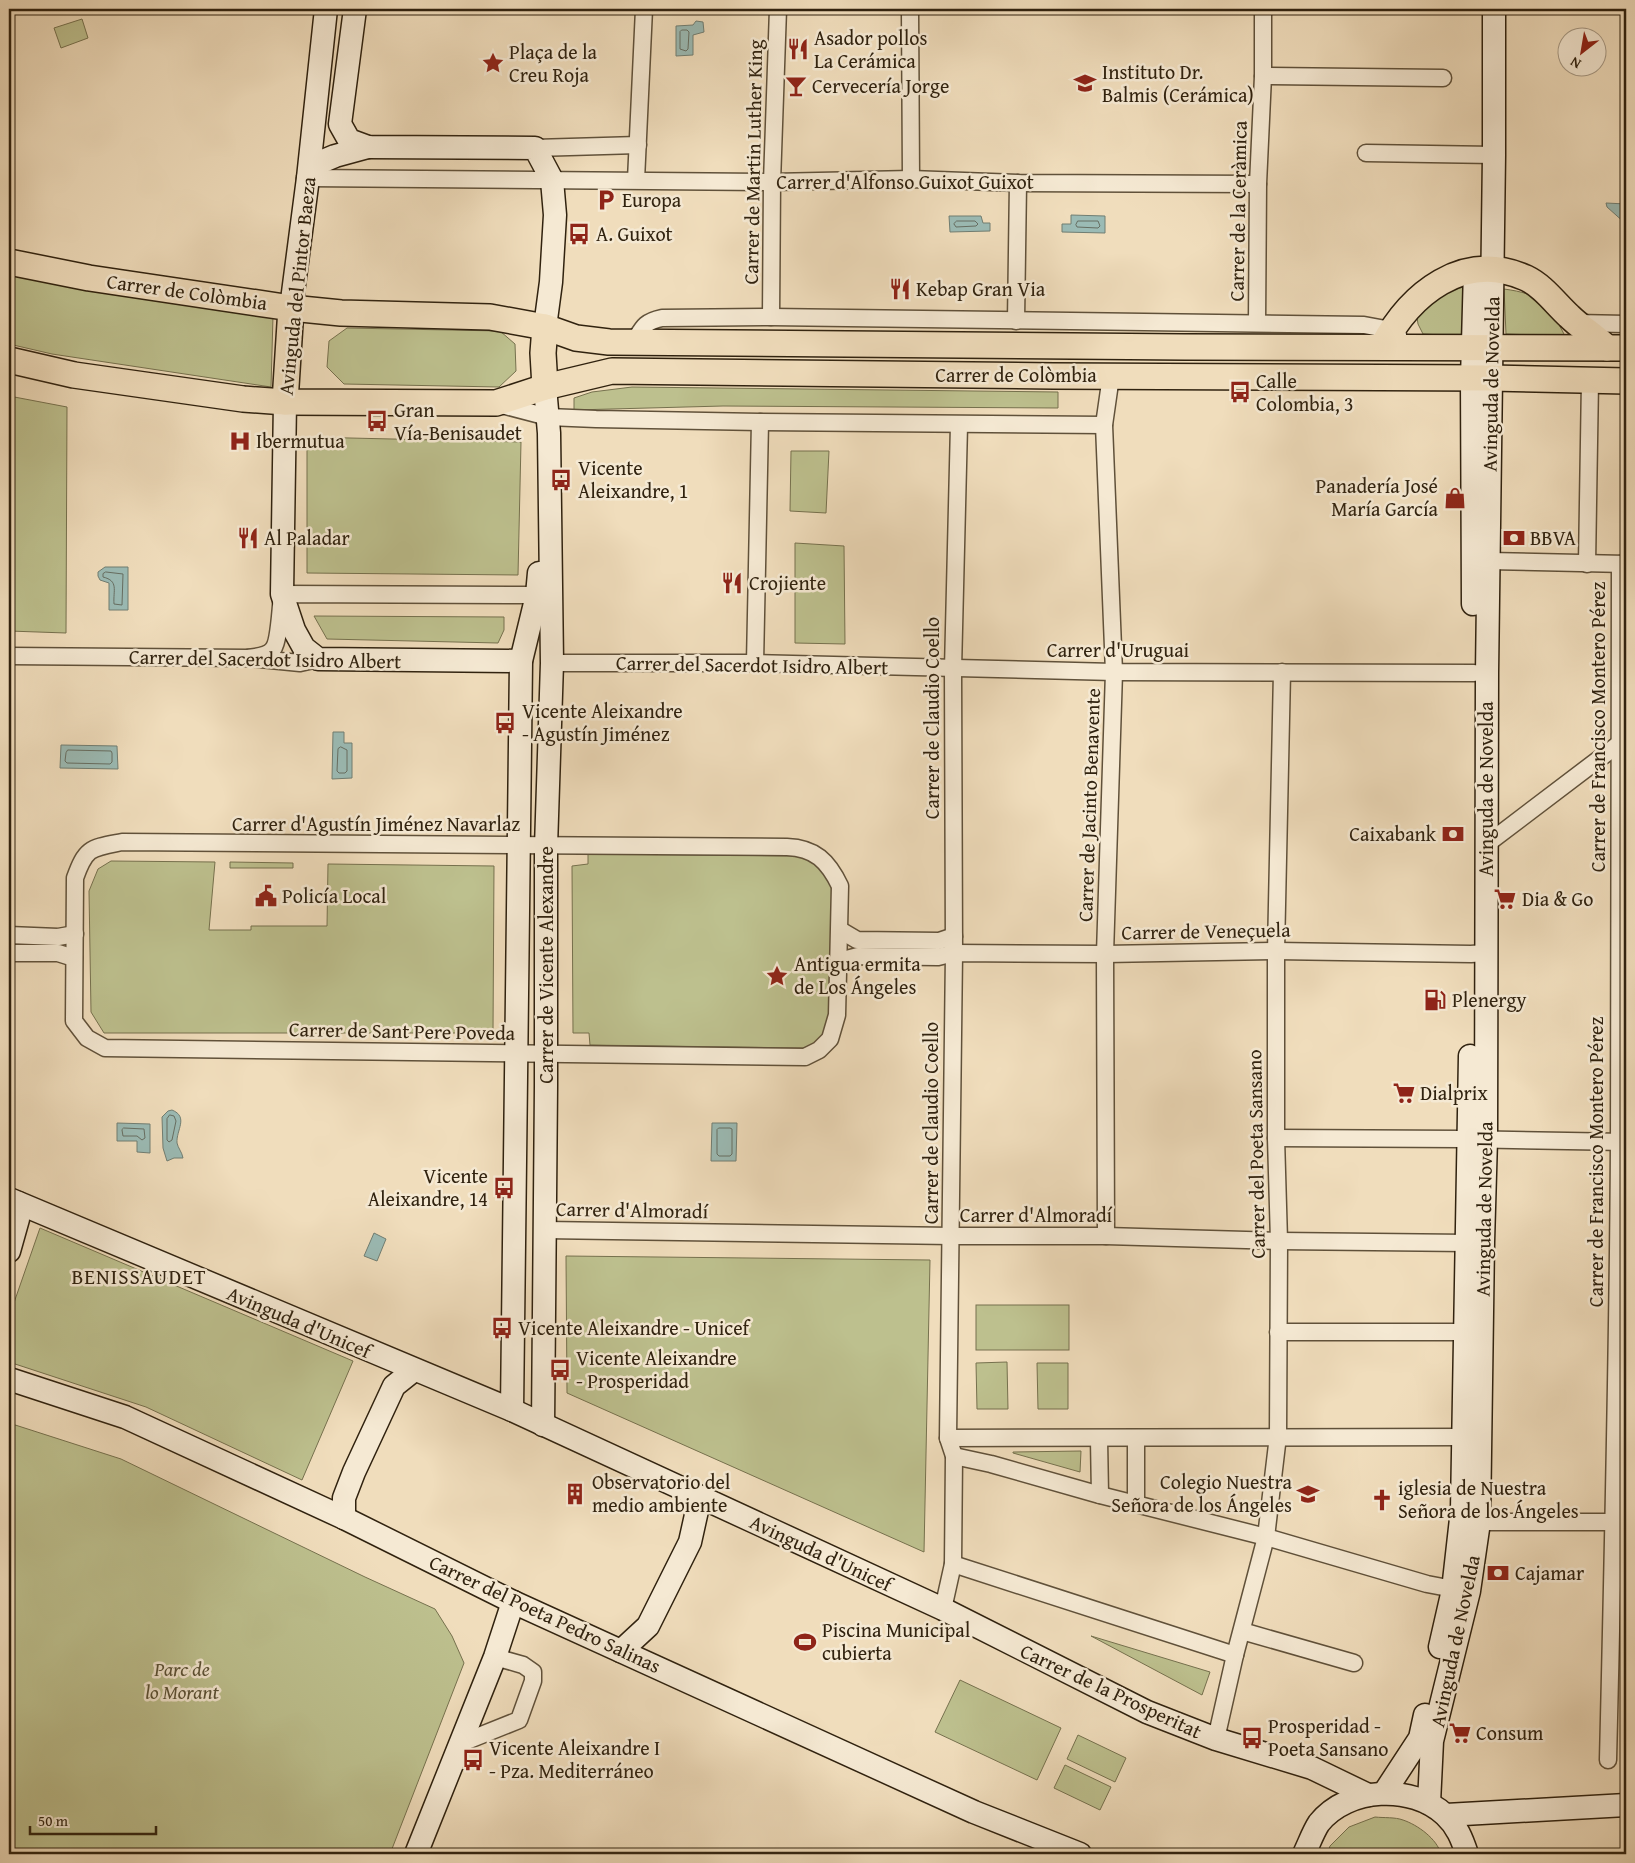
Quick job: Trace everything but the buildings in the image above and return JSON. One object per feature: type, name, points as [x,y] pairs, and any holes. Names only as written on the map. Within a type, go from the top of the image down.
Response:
[{"type":"main road","name":"Avinguda del Pintor Baeza","points":[[318,659],[304,648],[294,630],[282,594],[285,402],[291,308],[308,178],[326,9]]},
{"type":"main road","points":[[355,9],[340,124],[349,140],[368,147]]},
{"type":"main road","name":"Avinguda de Novelda","points":[[1376,1794],[1420,1738],[1479,1522],[1478,954],[1474,673],[1484,270],[1494,155],[1494,9]]},
{"type":"main road","points":[[308,178],[316,164],[335,156],[368,147],[535,148],[552,180],[555,215],[551,282],[543,353],[545,387]]},
{"type":"main road","name":"Carrer de Colòmbia","points":[[9,262],[89,278],[291,308],[341,312],[490,317],[545,327],[576,338],[609,342],[1185,347],[1386,338],[1416,347],[1616,348]]},
{"type":"main road","points":[[1386,338],[1422,295],[1455,274],[1484,270],[1526,278],[1541,288],[1576,323],[1616,348]]},
{"type":"main road","name":"Carrer de Colòmbia","points":[[9,360],[74,375],[243,399],[285,402],[496,403],[545,387],[612,371],[1481,378],[1626,381]]},
{"type":"main road","name":"Avinguda de Novelda","points":[[1478,954],[1487,844],[1489,562],[1481,378]]},
{"type":"main road","name":"Carrer de Vicente Alexandre","points":[[543,1425],[546,847],[552,663],[548,417],[545,387]]},
{"type":"main road","name":"Carrer de Vicente Alexandre","points":[[512,1410],[521,661],[537,595],[540,523],[549,505]]},
{"type":"main road","name":"Carrer del Sacerdot Isidro Albert","points":[[318,659],[521,661]]},
{"type":"main road","name":"Avinguda de Novelda","points":[[1437,1809],[1432,1741],[1461,1590],[1468,1243],[1478,1139]]},
{"type":"main road","name":"Avinguda d'Unicef","points":[[9,1251],[18,1219],[14,1201]]},
{"type":"main road","name":"Avinguda d'Unicef","points":[[14,1201],[512,1410],[942,1609]]},
{"type":"main road","points":[[344,1518],[344,1498],[390,1394],[394,1386],[414,1370]]},
{"type":"main road","name":"Carrer del Poeta Pedro Salinas","points":[[9,1379],[125,1417],[344,1518],[513,1602],[974,1812],[1080,1854]]},
{"type":"main road","points":[[621,1651],[648,1626],[690,1542],[700,1497]]},
{"type":"main road","points":[[416,1854],[495,1657],[513,1602]]},
{"type":"main road","name":"Carrer de la Prosperitat","points":[[942,1609],[1147,1712],[1216,1740],[1312,1768],[1376,1794]]},
{"type":"main road","points":[[1304,1854],[1319,1823],[1340,1806],[1376,1794],[1403,1794],[1437,1809],[1459,1832],[1467,1854]]},
{"type":"main road","points":[[1437,1809],[1626,1805]]},
{"type":"street","points":[[636,180],[644,9]]},
{"type":"street","name":"Carrer de Martin Luther King","points":[[772,317],[772,182],[778,9]]},
{"type":"street","points":[[910,9],[911,179]]},
{"type":"street","name":"Carrer de la Ceràmica","points":[[1257,324],[1258,184],[1263,76],[1263,9]]},
{"type":"street","points":[[1263,76],[1443,78]]},
{"type":"street","points":[[535,148],[638,145]]},
{"type":"street","points":[[1366,153],[1494,155]]},
{"type":"street","name":"Carrer d'Alfonso Guixot Guixot","points":[[308,178],[772,182],[911,179],[1018,183],[1258,184]]},
{"type":"street","points":[[1016,321],[1018,183]]},
{"type":"street","name":"Carrer de Colòmbia","points":[[634,342],[641,329],[648,322],[662,318],[772,317],[1364,325],[1386,338]]},
{"type":"street","points":[[1576,323],[1626,324]]},
{"type":"street","name":"Carrer de Jacinto Benavente","points":[[1106,1236],[1105,954],[1114,672],[1104,425],[1111,376]]},
{"type":"street","name":"Carrer de Francisco Montero Pérez","points":[[1587,564],[1590,381]]},
{"type":"street","name":"Carrer de Colòmbia","points":[[496,403],[548,417],[959,425],[1104,425]]},
{"type":"street","points":[[755,663],[760,422]]},
{"type":"street","name":"Carrer de Claudio Coello","points":[[942,1609],[953,1564],[954,1456],[948,1438],[952,1236],[954,953],[953,669],[959,425]]},
{"type":"street","points":[[1489,562],[1623,564]]},
{"type":"street","name":"Carrer de Francisco Montero Pérez","points":[[1608,1760],[1620,1522],[1623,564]]},
{"type":"street","points":[[282,594],[537,595]]},
{"type":"street","name":"Avinguda del Pintor Baeza","points":[[248,658],[264,655],[274,649],[277,640],[282,594]]},
{"type":"street","name":"Carrer del Sacerdot Isidro Albert","points":[[9,656],[248,658],[300,663],[318,659]]},
{"type":"street","name":"Carrer del Sacerdot Isidro Albert","points":[[552,663],[755,663],[953,669]]},
{"type":"street","name":"Carrer d'Uruguai","points":[[953,669],[1114,672],[1474,673]]},
{"type":"street","name":"Carrer del Poeta Sansano","points":[[1216,1740],[1235,1655],[1266,1537],[1278,1436],[1279,1241],[1276,1138],[1276,950],[1282,672]]},
{"type":"street","points":[[1487,844],[1622,741]]},
{"type":"street","name":"Carrer d'Agustín Jiménez Navarlaz","points":[[74,934],[74,878],[82,859],[95,847],[122,842],[786,848],[808,850],[833,871],[840,886],[840,930]]},
{"type":"street","points":[[840,930],[857,940],[939,941],[954,936]]},
{"type":"street","name":"Carrer de Sant Pere Poveda","points":[[74,934],[74,1021],[87,1038],[105,1048],[806,1057],[819,1050],[830,1040],[837,1015],[840,930]]},
{"type":"street","points":[[9,935],[58,936],[74,934]]},
{"type":"street","name":"Carrer de Veneçuela","points":[[839,961],[858,956],[938,957],[954,953],[1105,954],[1276,950],[1478,954]]},
{"type":"street","points":[[9,953],[58,953],[74,958]]},
{"type":"street","points":[[1276,1138],[1622,1142]]},
{"type":"street","name":"Carrer d'Almoradí","points":[[545,1230],[952,1236],[1106,1236],[1279,1241],[1468,1243]]},
{"type":"street","points":[[1278,1332],[1465,1332]]},
{"type":"street","points":[[948,1438],[1464,1437]]},
{"type":"street","points":[[1136,1438],[1136,1504]]},
{"type":"street","points":[[998,1439],[994,1455],[998,1466]]},
{"type":"street","points":[[1100,1439],[1100,1495]]},
{"type":"street","points":[[954,1456],[998,1466],[1100,1495],[1266,1537],[1461,1590]]},
{"type":"street","points":[[1479,1522],[1620,1522]]},
{"type":"street","points":[[953,1564],[1235,1655]]},
{"type":"street","points":[[1242,1631],[1354,1663]]},
{"type":"street","points":[[459,1744],[519,1720],[533,1681],[533,1672],[523,1665],[495,1657]]},
{"type":"green space","points":[[82,19],[88,38],[61,48],[54,28]]},
{"type":"green space","points":[[9,274],[273,316],[271,387],[52,354],[9,344]]},
{"type":"green space","points":[[1462,283],[1468,288],[1463,336],[1423,334],[1417,317],[1426,305]]},
{"type":"green space","points":[[1504,289],[1527,294],[1542,302],[1554,315],[1565,336],[1506,334]]},
{"type":"green space","points":[[347,328],[500,331],[515,344],[516,371],[499,387],[344,384],[327,367],[329,341]]},
{"type":"green space","points":[[632,387],[1058,392],[1058,408],[723,406],[574,410],[574,398],[592,392]]},
{"type":"green space","points":[[9,396],[67,407],[66,633],[9,631]]},
{"type":"green space","points":[[307,437],[521,442],[518,575],[307,573]]},
{"type":"green space","points":[[791,451],[829,451],[826,513],[790,511]]},
{"type":"green space","points":[[795,543],[844,546],[845,644],[795,643]]},
{"type":"green space","points":[[314,616],[504,617],[504,630],[498,643],[327,639]]},
{"type":"green space","points":[[588,854],[802,856],[813,860],[830,879],[833,900],[832,1020],[819,1042],[803,1048],[590,1045],[589,1033],[573,1033],[572,866],[588,864]]},
{"type":"green space","points":[[111,861],[215,862],[209,930],[251,930],[251,926],[327,926],[328,864],[494,866],[493,1033],[104,1033],[91,1012],[89,891],[98,869]]},
{"type":"green space","points":[[230,862],[293,863],[293,868],[230,868]]},
{"type":"green space","points":[[40,1228],[353,1361],[302,1480],[146,1407],[9,1362],[9,1317]]},
{"type":"green space","points":[[566,1256],[930,1260],[924,1552],[567,1393]]},
{"type":"green space","points":[[976,1305],[1069,1305],[1069,1350],[976,1350]]},
{"type":"green space","points":[[1007,1362],[1008,1409],[977,1409],[976,1363]]},
{"type":"green space","points":[[1037,1363],[1068,1363],[1068,1409],[1038,1409]]},
{"type":"green space","name":"Parc de lo Morant","points":[[9,1423],[121,1459],[435,1609],[452,1636],[464,1663],[390,1854],[9,1854]]},
{"type":"green space","points":[[1081,1451],[1080,1472],[1013,1453],[1013,1452]]},
{"type":"green space","points":[[1091,1636],[1210,1672],[1202,1695]]},
{"type":"green space","points":[[960,1680],[1061,1728],[1037,1780],[935,1732]]},
{"type":"green space","points":[[1078,1735],[1126,1758],[1115,1782],[1067,1759]]},
{"type":"green space","points":[[1065,1765],[1111,1787],[1100,1810],[1054,1788]]},
{"type":"green space","points":[[1375,1817],[1400,1819],[1415,1825],[1431,1838],[1441,1854],[1327,1854],[1330,1846],[1349,1827]]},
{"type":"water","points":[[696,21],[703,22],[704,32],[693,35],[693,55],[676,56],[676,26],[693,25]]},
{"type":"water","points":[[1606,203],[1626,204],[1626,224],[1607,207]]},
{"type":"water","points":[[1071,215],[1105,216],[1105,233],[1062,232],[1062,224],[1071,224]]},
{"type":"water","points":[[949,216],[981,216],[983,223],[990,223],[990,231],[950,232]]},
{"type":"water","points":[[105,567],[128,567],[128,610],[109,610],[109,583],[100,580],[98,572]]},
{"type":"water","points":[[333,732],[344,732],[344,743],[352,743],[352,778],[332,779]]},
{"type":"water","points":[[61,745],[117,746],[118,769],[60,768]]},
{"type":"water","points":[[172,1110],[180,1116],[181,1120],[177,1143],[183,1158],[174,1158],[167,1161],[163,1148],[162,1117]]},
{"type":"water","points":[[117,1123],[150,1124],[150,1153],[137,1152],[137,1141],[117,1141]]},
{"type":"water","points":[[712,1123],[737,1123],[736,1161],[711,1161]]},
{"type":"water","points":[[374,1233],[386,1239],[377,1261],[364,1256]]},
{"type":"place","name":"Asador pollos La Cerámica","points":[[798,49]]},
{"type":"place","name":"Plaça de la Creu Roja","points":[[493,63]]},
{"type":"place","name":"Instituto Dr. Balmis (Cerámica)","points":[[1085,83]]},
{"type":"place","name":"Cervecería Jorge","points":[[796,86]]},
{"type":"place","name":"Europa","points":[[606,200]]},
{"type":"place","name":"A. Guixot","points":[[579,234]]},
{"type":"place","name":"Kebap Gran Via","points":[[900,289]]},
{"type":"place","name":"Calle Colombia, 3","points":[[1240,392]]},
{"type":"place","name":"Gran Vía-Benisaudet","points":[[377,421]]},
{"type":"place","name":"Ibermutua","points":[[240,441]]},
{"type":"place","name":"Vicente Aleixandre, 1","points":[[561,480]]},
{"type":"place","name":"Panadería José María García","points":[[1455,498]]},
{"type":"place","name":"Al Paladar","points":[[248,538]]},
{"type":"place","name":"BBVA","points":[[1514,538]]},
{"type":"place","name":"Crojiente","points":[[732,583]]},
{"type":"place","name":"Vicente Aleixandre - Agustín Jiménez","points":[[505,723]]},
{"type":"place","name":"Caixabank","points":[[1453,834]]},
{"type":"place","name":"Policía Local","points":[[266,896]]},
{"type":"place","name":"Dia & Go","points":[[1505,899]]},
{"type":"place","name":"Antigua ermita de Los Ángeles","points":[[777,976]]},
{"type":"place","name":"Plenergy","points":[[1435,1000]]},
{"type":"place","name":"Dialprix","points":[[1404,1093]]},
{"type":"place","name":"Vicente Aleixandre, 14","points":[[504,1188]]},
{"type":"place","name":"Vicente Aleixandre - Unicef","points":[[502,1328]]},
{"type":"place","name":"Vicente Aleixandre - Prosperidad","points":[[560,1370]]},
{"type":"place","name":"Observatorio del medio ambiente","points":[[575,1494]]},
{"type":"place","name":"Colegio Nuestra Señora de los Ángeles","points":[[1308,1494]]},
{"type":"place","name":"iglesia de Nuestra Señora de los Ángeles","points":[[1382,1500]]},
{"type":"place","name":"Cajamar","points":[[1498,1573]]},
{"type":"place","name":"Piscina Municipal cubierta","points":[[805,1642]]},
{"type":"place","name":"Consum","points":[[1460,1733]]},
{"type":"place","name":"Prosperidad - Poeta Sansano","points":[[1252,1738]]},
{"type":"place","name":"Vicente Aleixandre I - Pza. Mediterráneo","points":[[473,1760]]},
{"type":"district","name":"BENISSAUDET","points":[[139,1277]]}]
